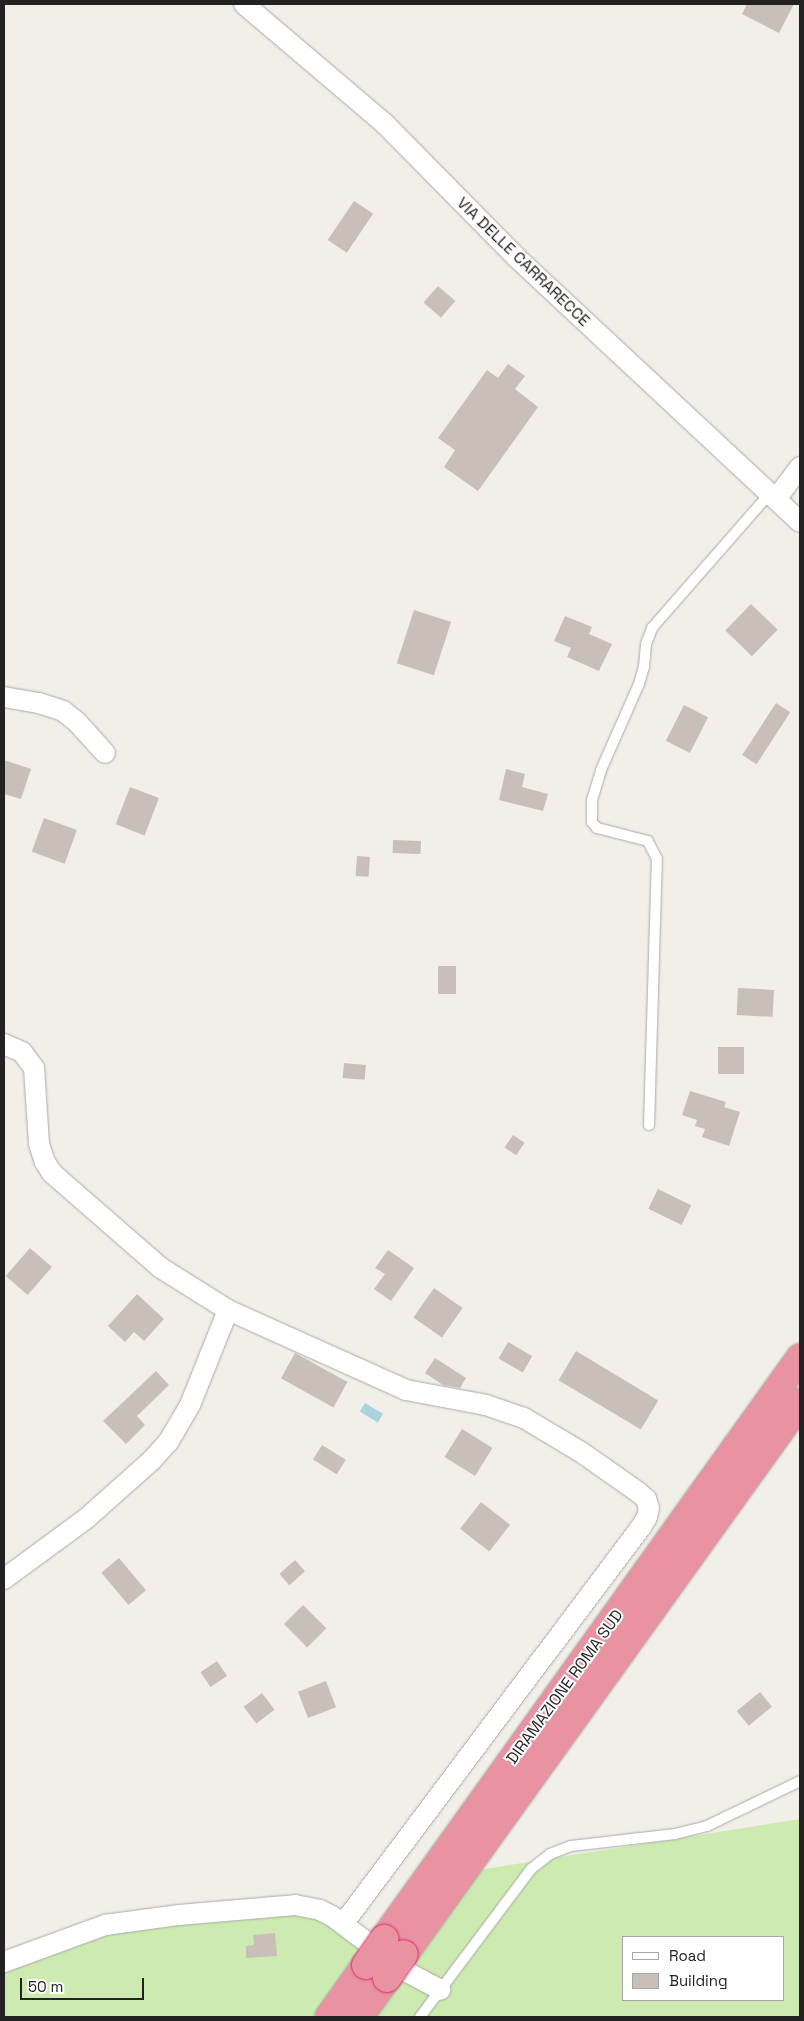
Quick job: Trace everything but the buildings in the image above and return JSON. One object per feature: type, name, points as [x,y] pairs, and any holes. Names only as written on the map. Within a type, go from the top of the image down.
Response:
[{"type":"highway","name":"DIRAMAZIONE ROMA SUD","points":[[329,2017],[376,1972],[800,1358]]},
{"type":"highway","name":"DIRAMAZIONE ROMA SUD","points":[[394,1946],[800,1403]]},
{"type":"highway","name":"DIRAMAZIONE ROMA SUD","points":[[359,2017],[376,1972]]},
{"type":"street","name":"VIA DELLE CARRARECCE","points":[[244,4],[384,123],[516,257],[800,522]]},
{"type":"street","points":[[773,496],[800,467]]},
{"type":"street","points":[[4,697],[39,703],[63,712],[76,721],[104,753]]},
{"type":"street","points":[[4,1044],[22,1052],[34,1068],[39,1144],[45,1162],[52,1173],[160,1268],[228,1310],[406,1390],[486,1405],[524,1418],[581,1452],[646,1499],[649,1508],[647,1517],[641,1527],[343,1924]]},
{"type":"street","points":[[4,1579],[87,1518],[152,1460],[170,1441],[190,1405],[228,1310]]},
{"type":"street","points":[[4,1962],[105,1925],[280,1905],[313,1908],[325,1912],[405,1971],[440,1990]]},
{"type":"lane","points":[[649,1125],[657,859],[648,841],[597,828],[592,822],[592,800],[601,770],[639,684],[644,667],[646,644],[652,628],[773,496]]},
{"type":"lane","points":[[420,2017],[531,1869],[550,1854],[571,1846],[675,1834],[707,1826],[800,1781]]},
{"type":"green space","points":[[800,1819],[800,2017],[4,2017],[4,1962],[78,1934],[280,1905],[384,1939],[428,1878]]},
{"type":"water","points":[[365,1403],[383,1414],[378,1422],[360,1412]]}]
